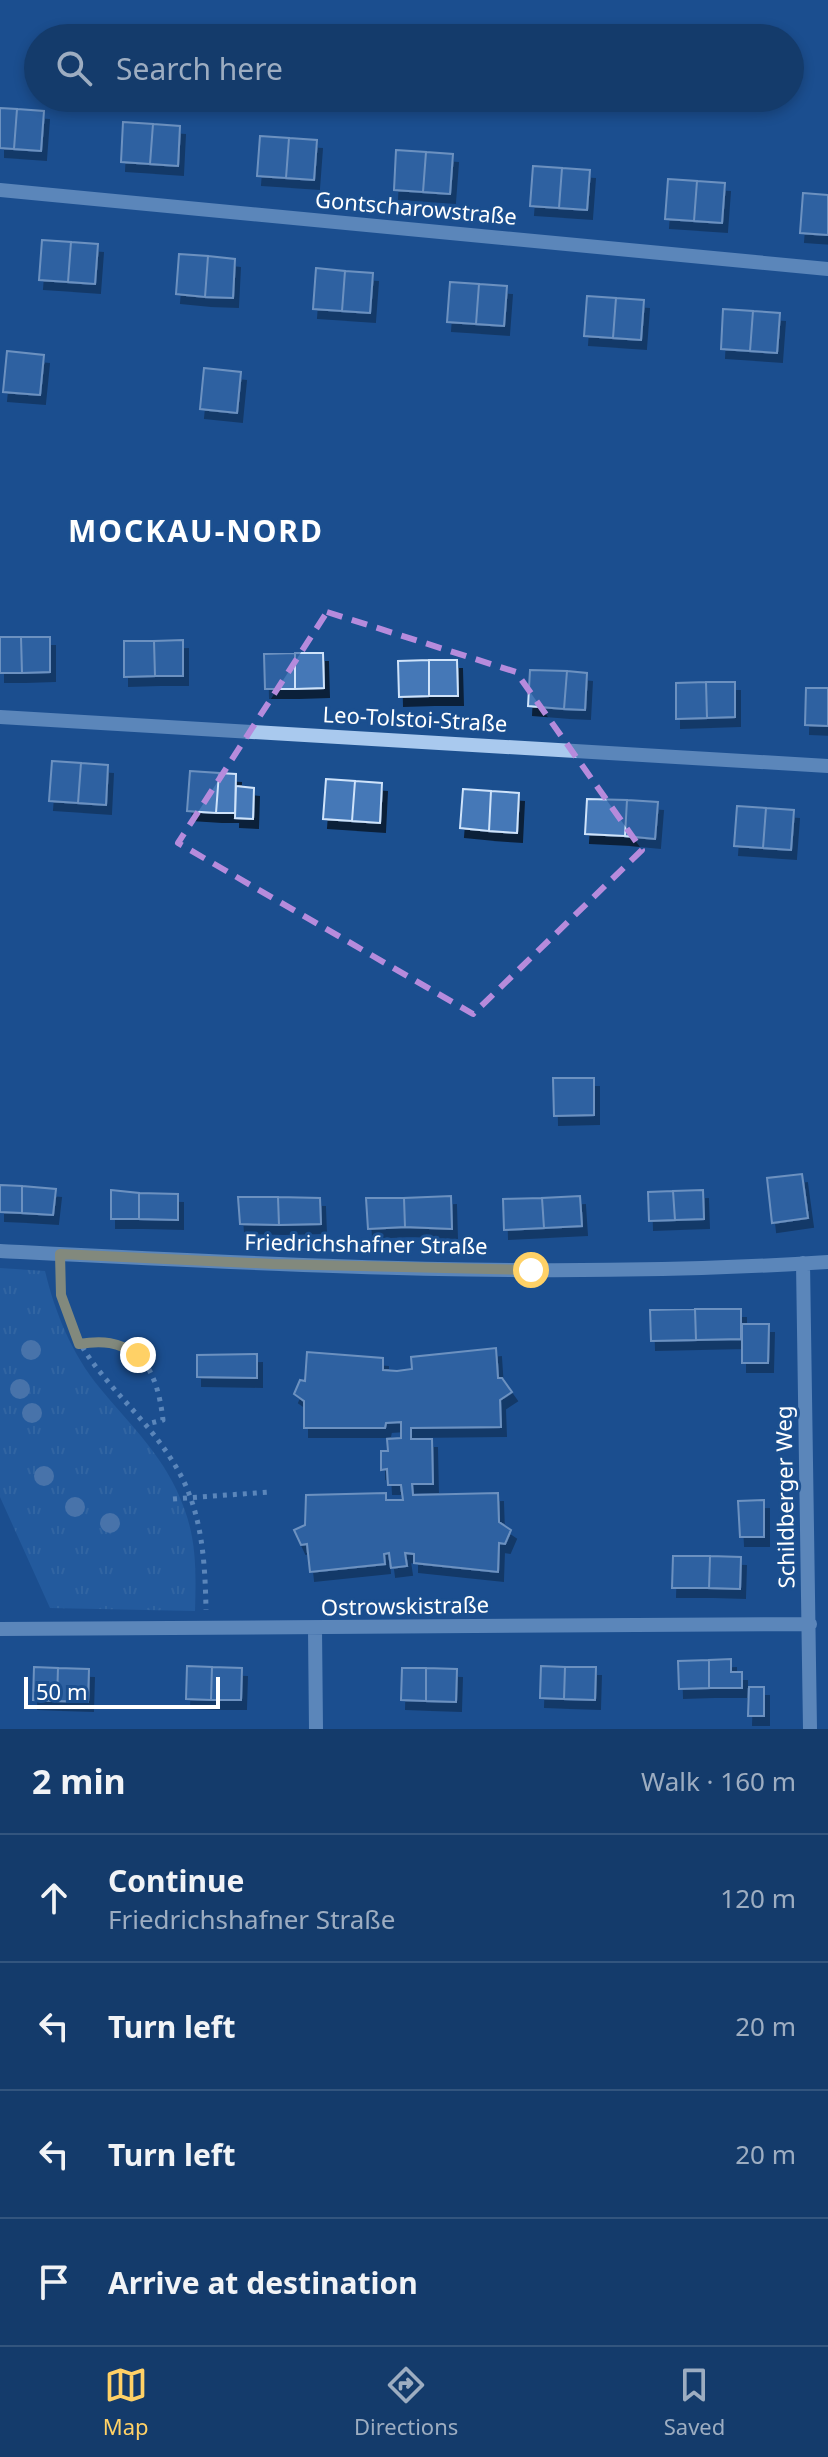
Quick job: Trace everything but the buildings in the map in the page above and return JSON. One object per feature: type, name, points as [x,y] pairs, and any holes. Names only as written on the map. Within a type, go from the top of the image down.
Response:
[{"type":"street","name":"Gontscharowstraße","points":[[0,190],[828,269]]},
{"type":"street","name":"Leo-Tolstoi-Straße","points":[[0,717],[828,766]]},
{"type":"street","name":"Friedrichshafner Straße","points":[[0,1251],[273,1264],[531,1270],[828,1262]]},
{"type":"street","name":"Schildberger Weg","points":[[803,1263],[810,1729]]},
{"type":"street","name":"Ostrowskistraße","points":[[0,1629],[810,1624]]},
{"type":"street","points":[[315,1629],[316,1729]]},
{"type":"path","points":[[60,1254],[61,1295],[79,1344],[107,1385],[147,1424],[175,1464],[191,1498],[199,1522],[205,1568],[206,1629]]},
{"type":"path","points":[[79,1344],[100,1340],[123,1345],[151,1369],[160,1395],[163,1420],[147,1424]]},
{"type":"path","points":[[173,1499],[269,1492]]},
{"type":"highlighted area","points":[[327,612],[516,672],[642,850],[473,1014],[178,843]]},
{"type":"green space","points":[[0,1268],[45,1271],[59,1317],[81,1361],[168,1474],[184,1508],[191,1534],[195,1611],[50,1608],[0,1497]]},
{"type":"district","name":"MOCKAU-NORD","points":[[196,532]]},
{"type":"route","points":[[138,1355],[123,1345],[100,1340],[79,1344],[61,1295],[60,1254],[273,1264],[531,1270]]}]
